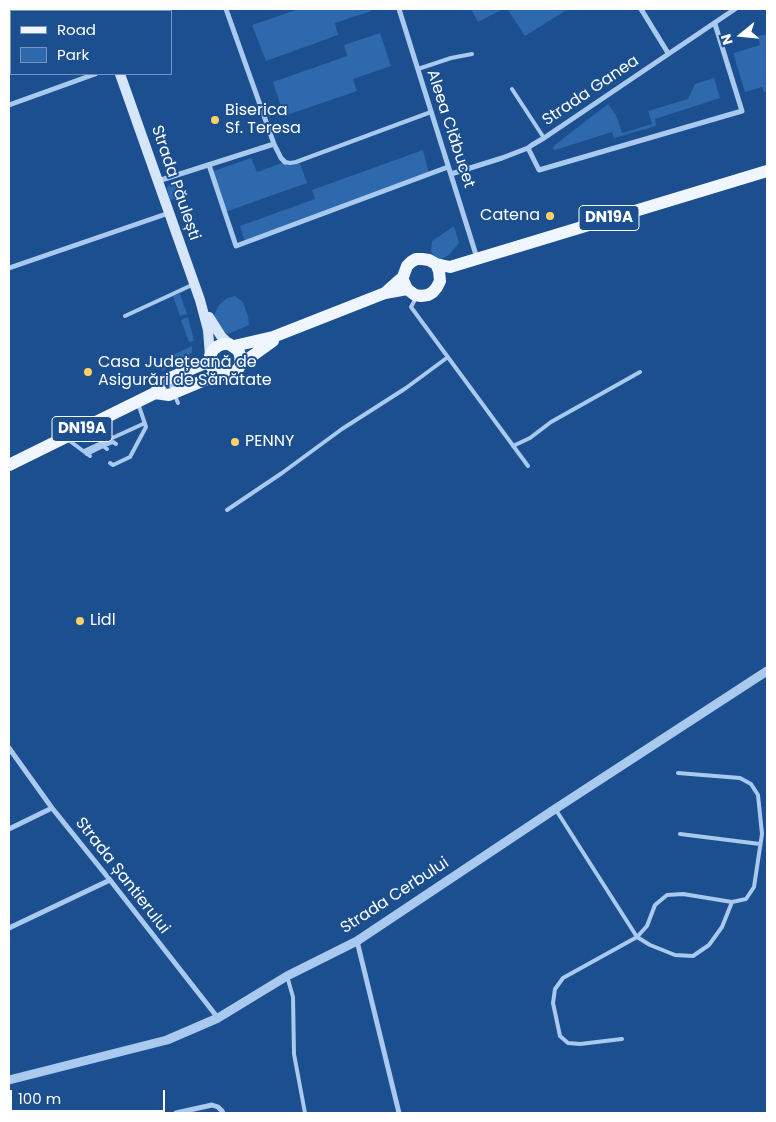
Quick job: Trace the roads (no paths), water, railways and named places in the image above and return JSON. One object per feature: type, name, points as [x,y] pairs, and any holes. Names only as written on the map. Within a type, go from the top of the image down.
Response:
[{"type":"main road","name":"Strada Păulești","points":[[120,75],[201,302],[213,325],[221,336],[232,345]]},
{"type":"main road","name":"DN19A","points":[[232,345],[259,341],[290,331],[385,293],[412,292],[421,296],[428,295],[438,287],[440,278],[450,267],[767,171]]},
{"type":"main road","name":"DN19A","points":[[385,293],[403,277],[407,266],[416,259],[429,260],[436,264],[450,267]]},
{"type":"main road","points":[[436,264],[440,278]]},
{"type":"main road","points":[[403,277],[412,292]]},
{"type":"main road","name":"Strada Păulești","points":[[201,302],[208,330],[210,358]]},
{"type":"main road","name":"DN19A","points":[[241,364],[290,331]]},
{"type":"main road","points":[[223,344],[232,345],[238,350],[241,364],[232,374],[218,374],[211,366],[210,358],[213,350],[223,344]]},
{"type":"main road","name":"DN19A","points":[[9,465],[156,393],[164,381],[210,358]]},
{"type":"main road","name":"DN19A","points":[[156,393],[176,398],[218,374]]},
{"type":"street","points":[[226,9],[274,144],[285,162]]},
{"type":"street","name":"Aleea Clăbucet","points":[[399,9],[477,258]]},
{"type":"street","points":[[641,9],[668,53]]},
{"type":"street","name":"Strada Ganea","points":[[451,174],[528,148],[736,9]]},
{"type":"street","points":[[528,148],[539,170],[742,110],[715,24]]},
{"type":"street","points":[[9,104],[92,75]]},
{"type":"street","points":[[158,181],[274,144]]},
{"type":"street","points":[[208,165],[236,246],[448,167]]},
{"type":"street","points":[[9,268],[169,213]]},
{"type":"street","name":"Strada Cerbului","points":[[9,1080],[167,1040],[218,1018],[287,976],[357,940],[555,808],[767,672]]},
{"type":"street","name":"Strada Șantierului","points":[[9,748],[52,808],[218,1018]]},
{"type":"street","points":[[9,829],[52,808]]},
{"type":"street","points":[[9,928],[110,880]]},
{"type":"street","points":[[357,940],[399,1113]]},
{"type":"street","points":[[176,1113],[212,1105],[218,1107],[223,1113]]},
{"type":"lane","points":[[418,69],[472,54]]},
{"type":"lane","points":[[512,89],[544,138]]},
{"type":"lane","points":[[285,162],[299,161],[431,112]]},
{"type":"lane","points":[[125,316],[194,284]]},
{"type":"lane","points":[[412,292],[411,307],[528,466]]},
{"type":"lane","points":[[227,510],[342,429],[406,388],[448,357]]},
{"type":"lane","points":[[176,398],[171,386],[184,379],[189,370]]},
{"type":"lane","points":[[513,446],[530,438],[551,422],[640,372]]},
{"type":"lane","points":[[111,465],[130,457],[146,428],[138,402]]},
{"type":"lane","points":[[87,454],[145,423]]},
{"type":"lane","points":[[65,438],[87,454]]},
{"type":"lane","points":[[87,454],[95,452],[113,442],[116,444]]},
{"type":"lane","points":[[125,452],[130,457]]},
{"type":"lane","points":[[622,1039],[580,1044],[568,1043],[560,1036],[553,1003],[555,989],[562,978],[637,937],[647,926],[655,905],[667,895],[683,894],[732,902],[746,899],[754,887],[762,834],[758,795],[751,784],[740,778],[678,773]]},
{"type":"lane","points":[[555,808],[637,937],[650,945],[675,955],[693,956],[709,945],[722,927],[732,902]]},
{"type":"lane","points":[[680,834],[760,844]]},
{"type":"lane","points":[[287,976],[293,997],[294,1054],[304,1113]]},
{"type":"place","name":"Biserica Sf. Teresa","points":[[215,120]]},
{"type":"place","name":"Catena","points":[[550,216]]},
{"type":"place","name":"Casa Județeană de Asigurări de Sănătate","points":[[88,372]]},
{"type":"place","name":"PENNY","points":[[235,442]]},
{"type":"place","name":"Lidl","points":[[80,621]]}]
